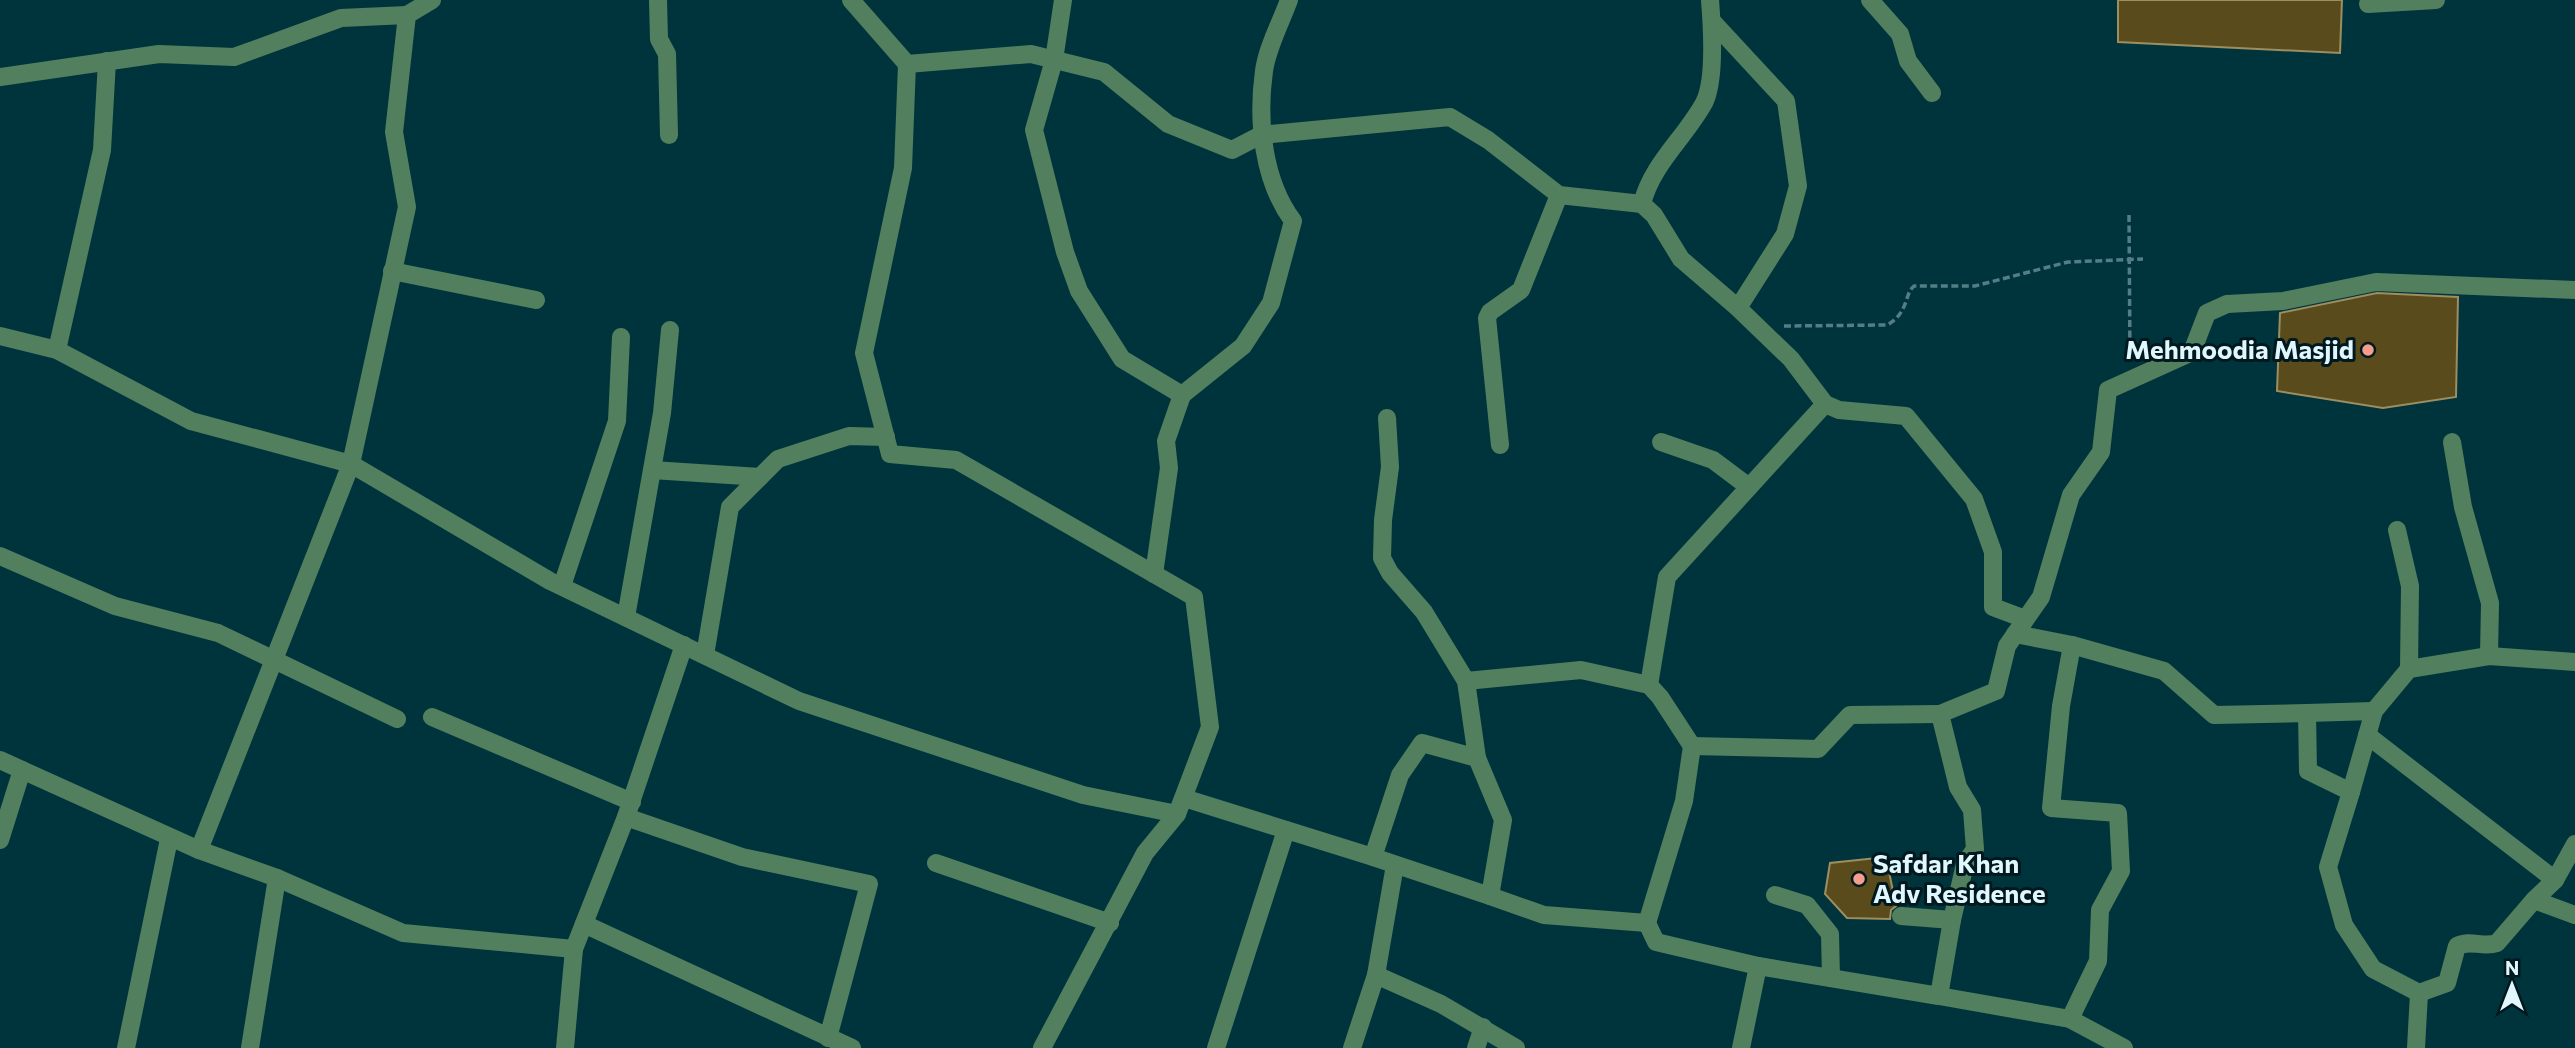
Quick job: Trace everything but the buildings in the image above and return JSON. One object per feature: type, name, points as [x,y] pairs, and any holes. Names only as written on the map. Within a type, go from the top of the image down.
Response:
[{"type":"street","points":[[0,77],[159,54],[234,57],[341,19],[407,15],[432,0]]},
{"type":"street","points":[[658,0],[659,39],[667,54],[668,135]]},
{"type":"street","points":[[851,0],[907,64],[903,168],[864,353],[890,454],[956,460],[1194,597],[1210,727],[1180,806],[1145,853],[1042,1048]]},
{"type":"street","points":[[1063,0],[1054,60],[1034,131],[1065,252],[1079,291],[1122,359],[1182,395]]},
{"type":"street","points":[[1154,574],[1169,468],[1166,441],[1182,395],[1243,346],[1271,303],[1293,221],[1279,202],[1261,135],[1264,69],[1289,0]]},
{"type":"street","points":[[1642,204],[1648,182],[1705,101],[1713,41],[1710,0]]},
{"type":"street","points":[[1870,0],[1900,34],[1908,61],[1932,93]]},
{"type":"street","points":[[2368,4],[2436,0]]},
{"type":"street","points":[[199,850],[351,464],[407,207],[394,132],[407,15]]},
{"type":"street","points":[[1712,21],[1786,101],[1798,186],[1785,234],[1738,308]]},
{"type":"street","points":[[907,64],[1031,54],[1104,72],[1168,124],[1232,150],[1261,135],[1450,117],[1488,140],[1559,195],[1642,204],[1654,215],[1681,259],[1791,359],[1825,404],[1839,410],[1906,416],[1974,499],[1993,552],[1993,607],[2020,627],[2164,671],[2214,715],[2374,711]]},
{"type":"street","points":[[57,350],[102,150],[107,61]]},
{"type":"street","points":[[1500,445],[1487,318],[1490,312],[1521,290],[1559,195]]},
{"type":"street","points":[[392,271],[537,300]]},
{"type":"street","points":[[1692,746],[1818,749],[1850,715],[1941,715],[1996,691],[2007,646],[2041,597],[2071,495],[2101,452],[2108,390],[2192,352],[2207,313],[2227,304],[2283,301],[2376,282],[2575,290]]},
{"type":"street","points":[[626,617],[652,470],[670,330]]},
{"type":"street","points":[[0,336],[57,350],[191,421],[351,464],[562,586],[811,705],[1083,795],[1180,806],[1286,830],[1544,915],[1647,923]]},
{"type":"street","points":[[562,586],[617,421],[621,337]]},
{"type":"street","points":[[1649,685],[1667,577],[1825,404]]},
{"type":"street","points":[[1387,418],[1390,467],[1383,520],[1382,558],[1390,573],[1424,612],[1466,681],[1477,758],[1503,820],[1490,896]]},
{"type":"street","points":[[705,655],[730,507],[778,459],[849,436],[886,437]]},
{"type":"street","points":[[1661,442],[1713,460],[1749,487]]},
{"type":"street","points":[[2452,442],[2463,507],[2490,603],[2489,656]]},
{"type":"street","points":[[652,470],[760,477]]},
{"type":"street","points":[[2397,530],[2410,586],[2409,669],[2374,711],[2328,867],[2344,925],[2373,970],[2419,993],[2447,983],[2457,946],[2468,943],[2490,946],[2497,943],[2555,880],[2575,844]]},
{"type":"street","points":[[0,556],[115,606],[218,633],[397,719]]},
{"type":"street","points":[[565,1048],[574,949],[629,809],[684,645]]},
{"type":"street","points":[[2070,1019],[2098,961],[2100,910],[2121,871],[2118,813],[2051,808],[2061,706],[2072,645]]},
{"type":"street","points":[[2409,669],[2489,656],[2575,662]]},
{"type":"street","points":[[1466,681],[1581,670],[1649,685],[1660,696],[1692,746],[1684,802],[1647,923],[1656,942],[1758,966],[2070,1019],[2124,1048]]},
{"type":"street","points":[[2307,713],[2308,771],[2351,792]]},
{"type":"street","points":[[1939,996],[1965,864],[1975,849],[1972,810],[1958,787],[1941,715]]},
{"type":"street","points":[[432,717],[629,809],[742,857],[869,884],[828,1038]]},
{"type":"street","points":[[2367,734],[2555,880]]},
{"type":"street","points":[[1373,857],[1400,775],[1422,743],[1477,758]]},
{"type":"street","points":[[0,760],[169,839],[278,877],[404,933],[574,949]]},
{"type":"street","points":[[0,840],[22,771]]},
{"type":"street","points":[[1216,1048],[1286,830]]},
{"type":"street","points":[[126,1048],[169,839]]},
{"type":"street","points":[[936,863],[1110,923]]},
{"type":"street","points":[[1352,1048],[1376,975],[1395,865]]},
{"type":"street","points":[[250,1048],[278,877]]},
{"type":"street","points":[[1775,895],[1807,905],[1830,934],[1831,978]]},
{"type":"street","points":[[2534,900],[2575,915]]},
{"type":"street","points":[[1901,916],[1952,920]]},
{"type":"street","points":[[584,924],[852,1048]]},
{"type":"street","points":[[1741,1048],[1758,966]]},
{"type":"street","points":[[1376,975],[1483,1027],[1516,1048]]},
{"type":"street","points":[[2416,1048],[2419,993]]},
{"type":"street","points":[[1476,1048],[1483,1027]]},
{"type":"path","points":[[2129,215],[2130,380]]},
{"type":"path","points":[[1755,326],[1887,325],[1907,305],[1909,291],[1914,286],[1975,286],[2068,261],[2143,259]]},
{"type":"place","name":"Mehmoodia Masjid","points":[[2368,350]]},
{"type":"place","name":"Safdar Khan Adv Residence","points":[[1859,879]]}]
